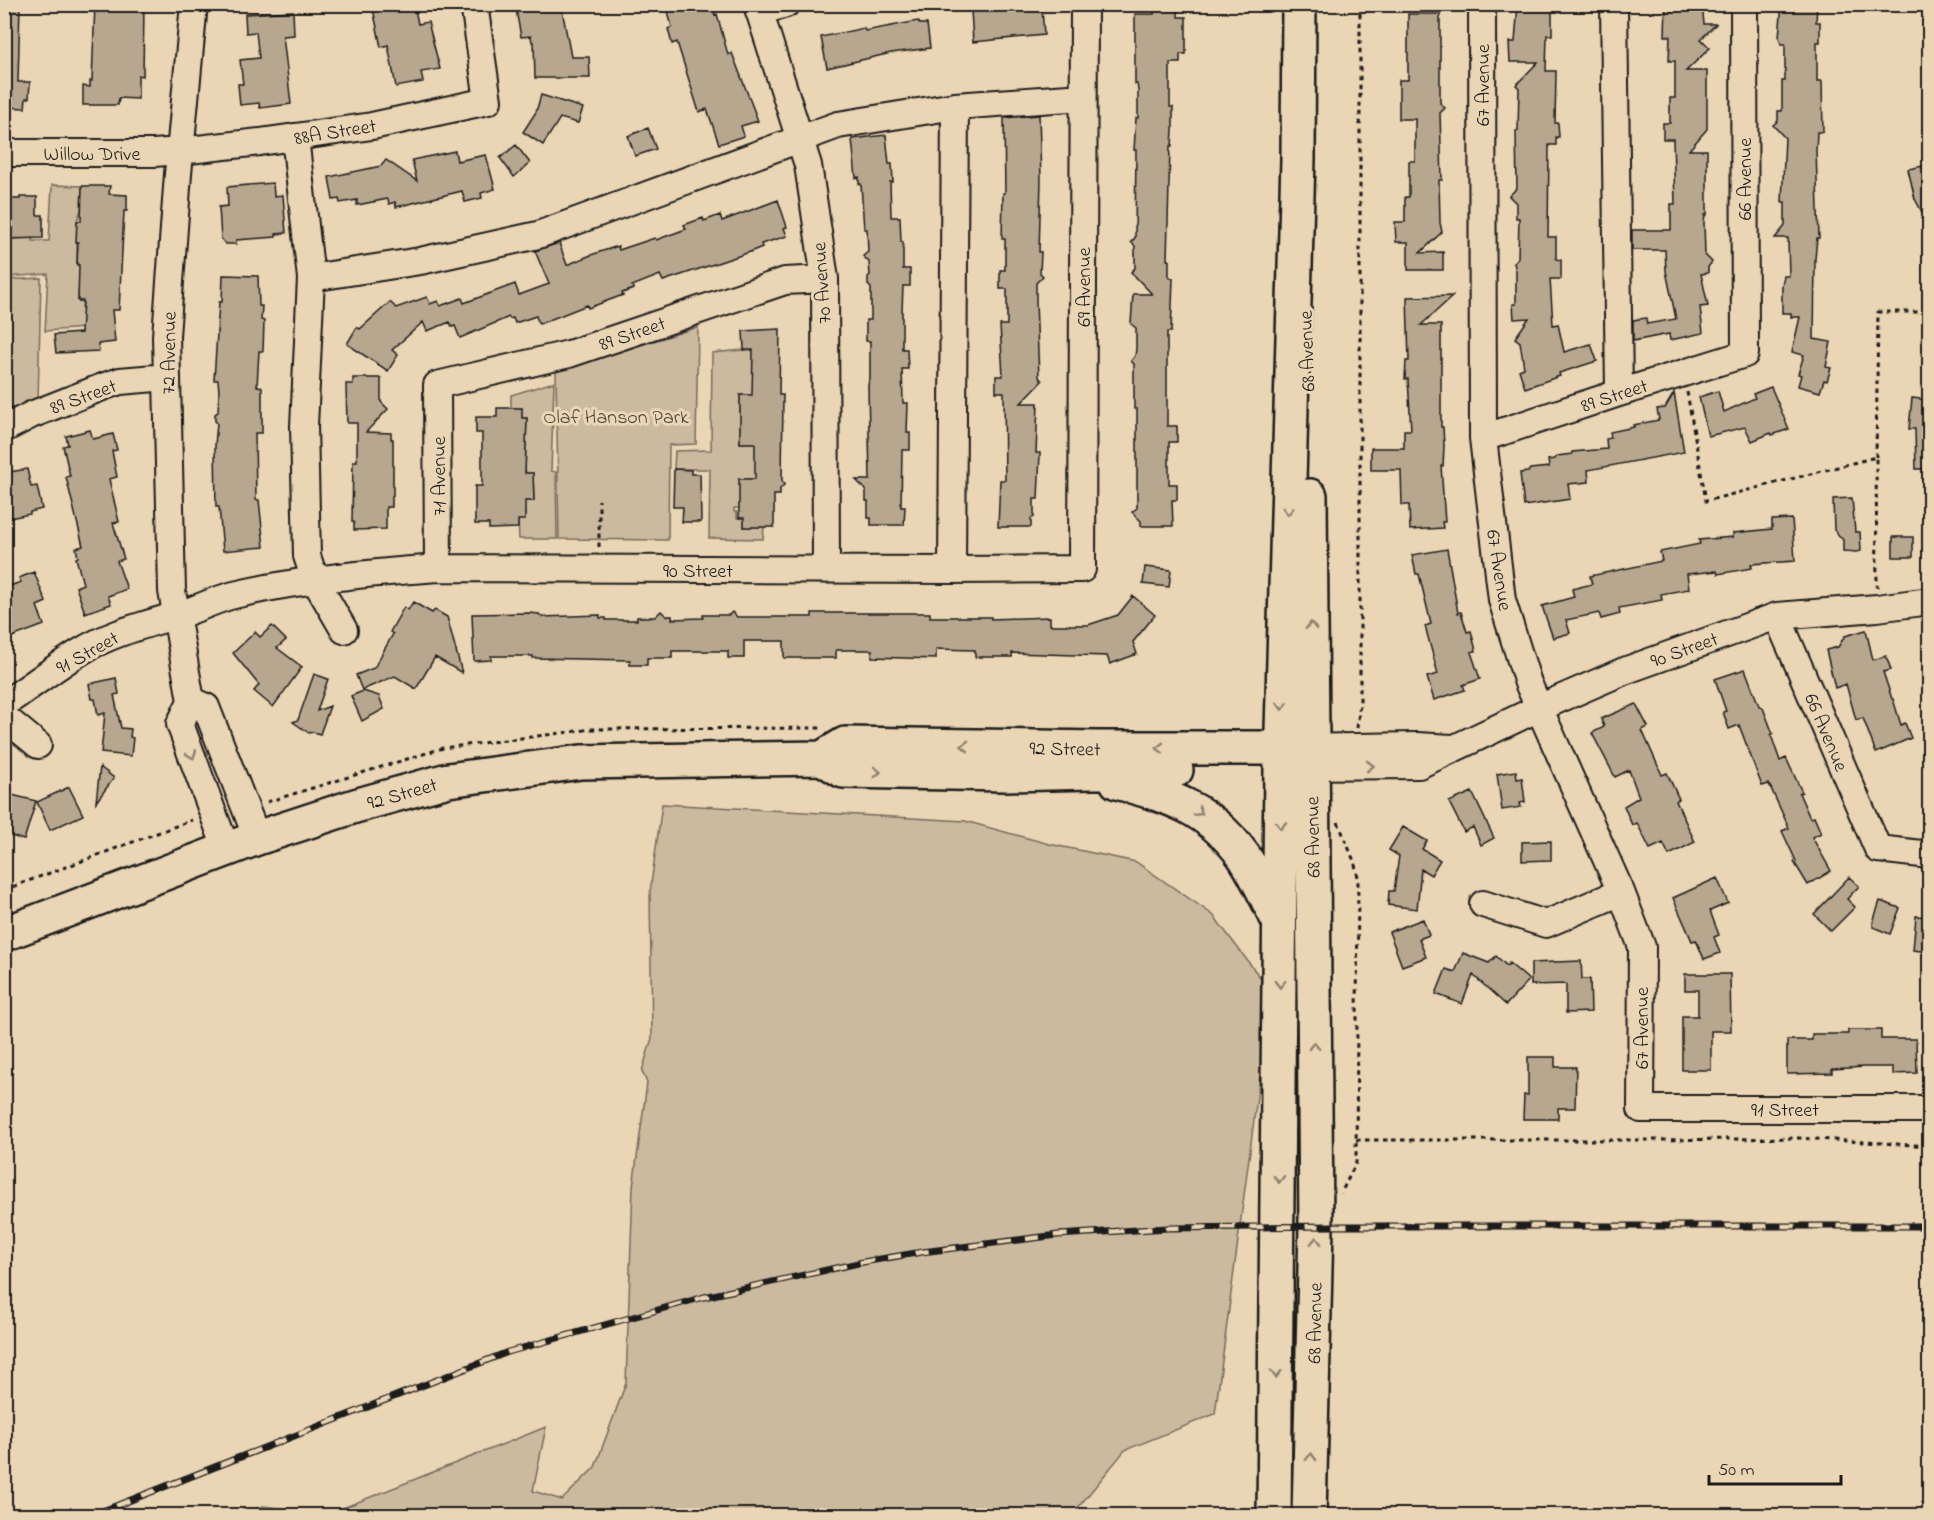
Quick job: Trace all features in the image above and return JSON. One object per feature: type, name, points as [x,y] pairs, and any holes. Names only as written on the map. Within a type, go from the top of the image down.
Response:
[{"type":"main road","name":"68 Avenue","points":[[1299,4],[1296,757],[1316,1227],[1309,1515]]},
{"type":"main road","name":"92 Street","points":[[4,934],[226,848],[355,806],[448,780],[581,762],[822,758],[845,744],[1099,748],[1296,757]]},
{"type":"main road","name":"68 Avenue","points":[[1275,1515],[1281,925],[1296,757]]},
{"type":"main road","name":"92 Street","points":[[822,758],[843,771],[1084,773],[1296,757]]},
{"type":"main road","points":[[1084,773],[1162,794],[1187,805],[1213,822],[1244,856],[1281,925]]},
{"type":"street","name":"72 Avenue","points":[[194,4],[166,336],[172,591],[191,701],[180,724],[226,848]]},
{"type":"street","name":"88A Street","points":[[180,151],[372,126],[488,101],[474,4]]},
{"type":"street","points":[[758,8],[786,4]]},
{"type":"street","name":"69 Avenue","points":[[1082,568],[1084,4]]},
{"type":"street","name":"67 Avenue","points":[[1482,4],[1483,438],[1502,600],[1528,683],[1621,892],[1642,947],[1641,1109]]},
{"type":"street","points":[[1614,4],[1619,393]]},
{"type":"street","name":"66 Avenue","points":[[1744,4],[1745,354]]},
{"type":"street","name":"70 Avenue","points":[[758,8],[808,165],[825,279],[826,570]]},
{"type":"street","points":[[310,278],[420,261],[538,235],[838,125],[955,106],[1083,96]]},
{"type":"street","points":[[952,570],[955,106]]},
{"type":"street","points":[[295,137],[310,278],[304,426],[307,556],[315,580],[344,630]]},
{"type":"street","name":"Willow Drive","points":[[4,153],[180,151]]},
{"type":"street","name":"89 Street","points":[[437,385],[569,354],[785,282],[825,279]]},
{"type":"street","name":"89 Street","points":[[1483,438],[1745,354]]},
{"type":"street","name":"89 Street","points":[[4,429],[31,415],[120,381],[167,377]]},
{"type":"street","name":"71 Avenue","points":[[437,385],[438,568]]},
{"type":"street","name":"90 Street","points":[[176,616],[231,595],[315,580],[438,568],[952,570],[1082,568]]},
{"type":"street","name":"90 Street","points":[[1296,757],[1417,746],[1453,748],[1624,671],[1777,616],[1877,608],[1929,601]]},
{"type":"street","name":"91 Street","points":[[4,704],[81,652],[133,628],[176,616]]},
{"type":"street","name":"66 Avenue","points":[[1777,616],[1878,849],[1929,855]]},
{"type":"street","points":[[191,701],[206,707],[257,838]]},
{"type":"street","points":[[4,717],[38,746]]},
{"type":"street","points":[[1483,904],[1546,924],[1621,892]]},
{"type":"street","name":"91 Street","points":[[1641,1109],[1929,1109]]},
{"type":"path","points":[[1357,730],[1360,703],[1360,4]]},
{"type":"path","points":[[1877,608],[1878,312],[1929,312]]},
{"type":"path","points":[[1683,373],[1706,501],[1876,457]]},
{"type":"path","points":[[599,500],[599,549]]},
{"type":"path","points":[[1335,813],[1358,877],[1356,1163],[1339,1197]]},
{"type":"path","points":[[4,890],[197,818]]},
{"type":"path","points":[[1356,1140],[1799,1138],[1929,1146]]},
{"type":"green space","points":[[52,185],[82,186],[81,210],[77,221],[77,264],[80,265],[78,301],[83,301],[82,308],[97,327],[45,331],[48,274],[5,277],[5,239],[32,238],[33,241],[49,241]]},
{"type":"green space","points":[[41,278],[38,401],[5,417],[5,280]]},
{"type":"green space","name":"Olaf Hanson Park","points":[[698,327],[696,444],[669,445],[668,540],[559,539],[556,372]]},
{"type":"green space","points":[[753,349],[769,395],[740,395],[740,416],[763,423],[740,423],[740,443],[751,443],[751,440],[755,440],[766,479],[739,479],[765,508],[734,508],[734,512],[737,512],[737,518],[744,518],[744,527],[764,527],[763,539],[709,538],[710,469],[674,469],[675,451],[711,450],[712,353]]},
{"type":"green space","points":[[554,382],[551,471],[556,472],[557,539],[519,539],[518,520],[525,519],[525,511],[519,501],[534,501],[533,473],[526,473],[525,468],[527,418],[522,418],[522,408],[511,408],[511,395]]},
{"type":"green space","points":[[662,804],[965,821],[1049,844],[1136,862],[1213,915],[1271,992],[1215,1414],[1125,1450],[1072,1515],[241,1516],[263,1506],[328,1514],[546,1427],[533,1491],[562,1500],[595,1467],[626,1383],[633,1187],[647,1083],[642,1071],[652,1038],[650,892]]},
{"type":"building","points":[[4,4],[20,4],[18,82],[30,82],[29,98],[26,98],[25,108],[4,107]]},
{"type":"building","points":[[95,4],[144,4],[143,76],[138,75],[138,99],[119,98],[118,105],[83,105],[83,86],[90,87],[90,81],[92,81]]},
{"type":"building","points":[[372,4],[414,4],[418,24],[428,22],[440,69],[421,72],[423,82],[396,87],[388,45],[381,47]]},
{"type":"building","points":[[515,4],[561,4],[571,57],[589,57],[590,78],[535,78],[534,42],[531,36],[521,37]]},
{"type":"building","points":[[666,4],[712,4],[728,55],[732,53],[758,121],[741,126],[744,136],[719,144],[707,109],[699,112],[677,42],[672,44],[668,29],[672,27]]},
{"type":"building","points":[[1518,4],[1552,4],[1552,35],[1547,35],[1546,71],[1556,71],[1555,123],[1558,123],[1559,137],[1556,137],[1556,145],[1549,145],[1548,237],[1556,237],[1556,259],[1561,260],[1561,279],[1550,279],[1553,325],[1558,324],[1564,352],[1591,344],[1597,361],[1559,373],[1560,376],[1525,388],[1519,370],[1524,368],[1520,342],[1515,338],[1529,318],[1514,319],[1516,271],[1514,263],[1518,258],[1519,218],[1516,218],[1516,203],[1509,196],[1517,188],[1516,131],[1518,131],[1519,88],[1516,85],[1538,62],[1510,62],[1509,42],[1515,42]]},
{"type":"building","points":[[1666,4],[1702,4],[1704,24],[1716,24],[1701,39],[1710,48],[1686,71],[1707,71],[1707,129],[1689,150],[1707,150],[1705,255],[1712,262],[1708,267],[1708,273],[1701,274],[1708,306],[1700,307],[1703,333],[1670,340],[1669,334],[1633,341],[1633,320],[1646,318],[1647,324],[1676,319],[1666,271],[1665,250],[1632,250],[1632,230],[1671,230],[1671,204],[1675,204],[1673,139],[1663,139],[1663,123],[1670,123],[1670,98],[1675,98],[1675,61],[1669,61],[1670,36],[1665,36]]},
{"type":"building","points":[[1782,4],[1817,4],[1816,22],[1820,22],[1820,42],[1817,42],[1817,81],[1822,81],[1823,132],[1817,132],[1816,151],[1819,238],[1817,238],[1815,259],[1814,339],[1831,342],[1826,367],[1831,368],[1820,392],[1798,386],[1801,375],[1798,374],[1804,355],[1792,352],[1800,317],[1791,317],[1791,313],[1782,313],[1782,285],[1784,276],[1789,276],[1788,238],[1775,238],[1785,226],[1785,202],[1782,202],[1785,138],[1773,125],[1778,121],[1778,111],[1782,111],[1782,81],[1785,81],[1785,44],[1781,44],[1779,37]]},
{"type":"building","points":[[1015,6],[1015,11],[1042,9],[1044,35],[973,42],[971,10]]},
{"type":"building","points":[[1154,9],[1178,9],[1178,17],[1186,17],[1186,54],[1180,54],[1180,63],[1170,63],[1170,107],[1173,107],[1173,130],[1172,146],[1170,146],[1167,260],[1169,260],[1169,278],[1173,278],[1171,332],[1167,332],[1167,426],[1177,426],[1177,442],[1169,442],[1169,484],[1177,484],[1177,500],[1172,500],[1173,526],[1141,526],[1141,521],[1132,512],[1137,508],[1137,409],[1134,409],[1134,364],[1131,361],[1136,349],[1136,328],[1131,324],[1133,294],[1152,294],[1131,272],[1135,268],[1135,246],[1131,242],[1135,238],[1136,150],[1134,150],[1136,118],[1138,118],[1138,90],[1135,84],[1135,14],[1154,14]]},
{"type":"building","points":[[293,11],[294,35],[283,36],[291,104],[260,108],[259,103],[240,105],[238,84],[243,84],[240,60],[259,58],[256,32],[246,33],[245,14]]},
{"type":"building","points":[[1408,14],[1440,14],[1440,103],[1445,108],[1440,113],[1442,180],[1439,180],[1442,232],[1420,253],[1443,252],[1443,270],[1408,270],[1408,242],[1396,242],[1395,222],[1405,222],[1405,197],[1409,197],[1409,161],[1415,161],[1415,119],[1399,119],[1399,80],[1408,80]]},
{"type":"building","points":[[918,21],[920,24],[927,24],[930,48],[891,53],[827,68],[821,37],[864,28],[865,31]]},
{"type":"building","points":[[541,95],[583,108],[578,123],[560,118],[543,145],[523,132],[536,112]]},
{"type":"building","points":[[1039,115],[1041,180],[1039,252],[1041,252],[1040,273],[1043,276],[1036,283],[1036,302],[1039,377],[1042,381],[1021,403],[1038,403],[1036,453],[1040,453],[1038,499],[1034,499],[1034,517],[1031,519],[1031,527],[998,527],[1000,480],[1005,480],[1004,392],[996,392],[996,376],[1003,376],[1000,325],[1007,325],[1007,289],[1000,289],[1000,270],[1005,270],[1005,239],[1002,239],[1003,193],[1005,193],[1004,118]]},
{"type":"building","points":[[648,128],[656,149],[635,156],[628,136]]},
{"type":"building","points":[[886,135],[889,164],[892,164],[891,217],[900,217],[903,269],[910,269],[910,286],[903,286],[902,310],[902,349],[907,349],[908,369],[902,369],[903,403],[908,403],[907,433],[910,433],[910,450],[902,450],[901,507],[905,507],[904,525],[871,525],[871,518],[868,518],[866,490],[856,480],[870,480],[868,386],[870,341],[866,341],[866,320],[871,320],[871,288],[868,285],[869,262],[863,256],[868,252],[867,229],[864,229],[861,184],[859,184],[859,177],[856,178],[852,139]]},
{"type":"building","points":[[516,145],[530,163],[514,177],[500,158]]},
{"type":"building","points":[[455,151],[457,161],[486,155],[495,189],[481,193],[482,198],[465,202],[462,191],[396,207],[395,202],[389,204],[388,199],[357,205],[357,200],[340,203],[339,199],[333,200],[329,177],[381,166],[386,160],[417,181],[412,160]]},
{"type":"building","points":[[1929,165],[1929,225],[1915,199],[1908,169]]},
{"type":"building","points":[[273,183],[274,196],[283,195],[286,233],[276,234],[276,237],[236,240],[236,244],[226,244],[221,239],[219,207],[228,206],[227,187]]},
{"type":"building","points":[[82,186],[110,186],[109,194],[127,195],[127,211],[124,211],[119,310],[112,310],[115,342],[98,344],[99,351],[56,353],[54,335],[81,333],[83,301],[78,301],[79,265],[77,265],[78,242],[76,242],[77,221],[81,221]]},
{"type":"building","points":[[20,197],[37,197],[37,215],[43,215],[43,238],[4,239],[4,199],[20,199]]},
{"type":"building","points":[[778,200],[787,227],[784,228],[787,236],[761,244],[762,247],[750,252],[663,281],[660,275],[632,286],[634,289],[622,293],[623,295],[588,308],[587,305],[539,324],[536,316],[515,323],[513,318],[509,317],[460,338],[455,326],[452,327],[450,322],[427,331],[423,322],[392,350],[398,355],[388,371],[347,344],[357,327],[360,329],[390,302],[396,308],[427,297],[430,304],[438,301],[440,306],[462,298],[464,303],[515,284],[519,295],[549,284],[535,251],[559,243],[567,265],[618,246],[619,250],[655,238],[656,240],[686,229],[684,225],[703,218],[704,221],[720,215],[722,221]]},
{"type":"building","points":[[223,275],[258,276],[259,306],[262,306],[261,320],[264,321],[263,351],[259,351],[257,386],[262,387],[262,433],[255,433],[256,500],[259,500],[264,547],[223,551],[219,507],[216,507],[217,423],[215,414],[218,412],[219,391],[218,380],[214,380]]},
{"type":"building","points":[[1453,296],[1421,325],[1441,325],[1441,427],[1443,427],[1444,446],[1443,466],[1441,466],[1445,522],[1442,522],[1443,528],[1410,530],[1409,505],[1402,505],[1401,470],[1371,470],[1371,448],[1404,448],[1404,430],[1411,430],[1408,379],[1405,379],[1406,361],[1409,361],[1407,297]]},
{"type":"building","points":[[780,329],[779,395],[783,395],[782,481],[785,484],[780,489],[780,495],[774,495],[774,527],[744,527],[744,518],[739,518],[739,479],[755,479],[755,443],[740,443],[740,395],[752,395],[753,350],[744,350],[743,331]]},
{"type":"building","points":[[353,378],[381,378],[381,402],[388,409],[366,432],[391,433],[391,439],[393,439],[393,496],[392,507],[386,507],[386,529],[354,530],[354,522],[352,522],[353,461],[357,461],[357,423],[347,423],[346,384],[353,384]]},
{"type":"building","points":[[1771,387],[1789,429],[1752,441],[1745,427],[1708,436],[1699,397],[1718,391],[1724,412],[1755,398],[1753,394]]},
{"type":"building","points":[[1674,393],[1684,452],[1588,470],[1589,482],[1568,484],[1570,499],[1524,506],[1520,473],[1528,472],[1530,469],[1549,467],[1548,460],[1555,459],[1557,456],[1572,454],[1572,452],[1607,449],[1606,439],[1611,438],[1610,432],[1659,420],[1657,409],[1665,408]]},
{"type":"building","points":[[1912,398],[1929,400],[1929,469],[1916,469],[1915,429],[1909,429]]},
{"type":"building","points":[[497,408],[522,408],[522,418],[527,418],[525,473],[533,473],[534,501],[525,501],[525,520],[518,520],[518,528],[489,529],[489,524],[475,524],[475,486],[482,486],[482,433],[476,433],[476,417],[497,417]]},
{"type":"building","points":[[90,430],[93,439],[113,434],[117,450],[112,451],[117,477],[109,479],[119,522],[113,523],[124,559],[117,561],[127,589],[108,596],[111,604],[85,613],[76,587],[83,584],[76,558],[78,557],[76,548],[83,546],[66,477],[70,476],[63,446],[68,445],[66,436]]},
{"type":"building","points":[[27,469],[31,487],[37,486],[42,509],[4,519],[4,473]]},
{"type":"building","points":[[674,469],[691,470],[691,474],[700,474],[701,522],[682,522],[683,507],[673,507]]},
{"type":"building","points":[[1852,498],[1855,532],[1860,532],[1861,551],[1856,552],[1843,551],[1843,540],[1834,530],[1833,499]]},
{"type":"building","points":[[1792,519],[1795,561],[1751,564],[1752,568],[1718,574],[1717,571],[1687,574],[1689,589],[1661,594],[1662,600],[1619,608],[1620,614],[1601,619],[1599,613],[1566,620],[1570,633],[1553,638],[1542,606],[1574,597],[1572,589],[1592,584],[1590,576],[1662,561],[1660,552],[1700,544],[1699,540],[1733,537],[1733,533],[1772,529],[1772,520]]},
{"type":"building","points":[[1893,537],[1913,537],[1913,557],[1893,557]]},
{"type":"building","points":[[1447,549],[1458,613],[1461,612],[1467,632],[1471,631],[1476,651],[1471,652],[1480,679],[1463,685],[1465,690],[1434,700],[1427,677],[1438,674],[1425,626],[1431,624],[1412,555]]},
{"type":"building","points":[[1145,567],[1171,570],[1169,587],[1143,584]]},
{"type":"building","points":[[34,572],[46,602],[37,606],[44,625],[4,640],[4,588],[21,582],[19,578]]},
{"type":"building","points":[[1133,596],[1155,615],[1133,642],[1137,654],[1110,664],[1107,656],[1012,653],[1012,657],[975,657],[975,650],[936,649],[936,659],[872,657],[872,650],[836,650],[836,658],[784,658],[784,641],[744,641],[744,658],[728,658],[728,651],[672,651],[672,658],[647,658],[647,665],[630,665],[630,660],[533,658],[533,656],[491,656],[491,660],[474,661],[472,614],[529,613],[539,614],[542,617],[600,615],[600,618],[606,618],[606,620],[637,620],[637,617],[655,617],[661,611],[666,616],[672,616],[672,619],[703,618],[703,615],[729,615],[732,612],[737,617],[812,617],[812,613],[930,613],[930,617],[991,617],[991,619],[1050,617],[1050,625],[1088,625],[1118,615]]},
{"type":"building","points":[[413,602],[432,613],[435,610],[447,617],[462,673],[435,657],[416,689],[395,676],[362,690],[356,675],[374,668],[393,634],[390,632],[404,607],[408,610]]},
{"type":"building","points":[[272,626],[286,640],[277,648],[302,667],[273,707],[254,691],[259,685],[233,653],[255,632],[260,637]]},
{"type":"building","points":[[1866,630],[1873,660],[1886,656],[1891,670],[1883,672],[1901,725],[1905,723],[1911,738],[1876,753],[1863,718],[1856,720],[1846,684],[1835,688],[1826,650],[1838,647],[1845,636]]},
{"type":"building","points":[[1745,669],[1773,734],[1771,735],[1780,761],[1786,758],[1802,792],[1799,793],[1810,818],[1814,817],[1821,833],[1812,837],[1831,871],[1808,885],[1794,862],[1796,861],[1782,831],[1789,828],[1769,784],[1762,786],[1739,725],[1729,729],[1723,712],[1726,711],[1715,679]]},
{"type":"building","points":[[314,674],[328,679],[317,711],[330,706],[320,734],[309,733],[293,722],[298,720]]},
{"type":"building","points":[[116,678],[119,694],[114,695],[121,728],[131,729],[130,737],[133,738],[131,756],[101,753],[105,713],[98,715],[89,684]]},
{"type":"building","points":[[363,691],[379,696],[384,709],[362,721],[351,696]]},
{"type":"building","points":[[1636,704],[1648,727],[1642,730],[1662,775],[1667,773],[1679,799],[1676,801],[1695,842],[1669,855],[1663,843],[1650,849],[1637,823],[1632,825],[1624,806],[1639,797],[1629,770],[1615,777],[1592,733],[1604,727],[1601,719]]},
{"type":"building","points":[[100,767],[114,778],[96,802]]},
{"type":"building","points":[[1516,771],[1517,779],[1522,778],[1525,802],[1520,803],[1521,807],[1502,810],[1497,774]]},
{"type":"building","points":[[69,787],[83,815],[50,830],[37,802]]},
{"type":"building","points":[[1472,792],[1494,838],[1481,845],[1473,827],[1464,832],[1449,802]]},
{"type":"building","points":[[4,793],[36,801],[24,840],[4,834]]},
{"type":"building","points":[[1403,827],[1427,841],[1422,849],[1440,860],[1431,875],[1421,869],[1417,909],[1388,905],[1389,891],[1394,891],[1399,856],[1389,850]]},
{"type":"building","points":[[1551,841],[1551,860],[1522,861],[1522,842]]},
{"type":"building","points":[[1849,877],[1859,886],[1847,899],[1855,907],[1831,931],[1814,914]]},
{"type":"building","points":[[1717,878],[1728,903],[1710,911],[1719,935],[1714,937],[1720,953],[1704,959],[1696,940],[1692,941],[1673,898]]},
{"type":"building","points":[[1880,901],[1900,908],[1890,934],[1873,927]]},
{"type":"building","points":[[1916,916],[1929,917],[1929,952],[1913,950]]},
{"type":"building","points":[[1423,919],[1429,935],[1419,939],[1426,957],[1402,966],[1389,932]]},
{"type":"building","points":[[1463,953],[1489,963],[1496,956],[1507,966],[1509,963],[1529,980],[1506,1005],[1473,975],[1462,1004],[1436,994],[1446,969],[1455,972]]},
{"type":"building","points":[[1581,961],[1582,979],[1590,979],[1591,1012],[1566,1013],[1566,984],[1531,985],[1531,963]]},
{"type":"building","points":[[1685,974],[1730,974],[1731,1031],[1711,1031],[1711,1070],[1682,1070],[1682,1016],[1698,1016],[1698,990],[1685,990]]},
{"type":"building","points":[[1848,1030],[1881,1030],[1881,1039],[1916,1039],[1917,1073],[1893,1074],[1893,1067],[1865,1067],[1832,1069],[1832,1073],[1787,1074],[1787,1040],[1812,1040],[1812,1034],[1848,1034]]},
{"type":"building","points":[[1528,1057],[1555,1057],[1555,1067],[1576,1067],[1575,1108],[1558,1108],[1558,1119],[1523,1119],[1524,1095],[1528,1095]]},
{"type":"railway","points":[[90,1516],[508,1352],[704,1297],[863,1262],[922,1252],[1058,1235],[1168,1228],[1930,1226]]}]
